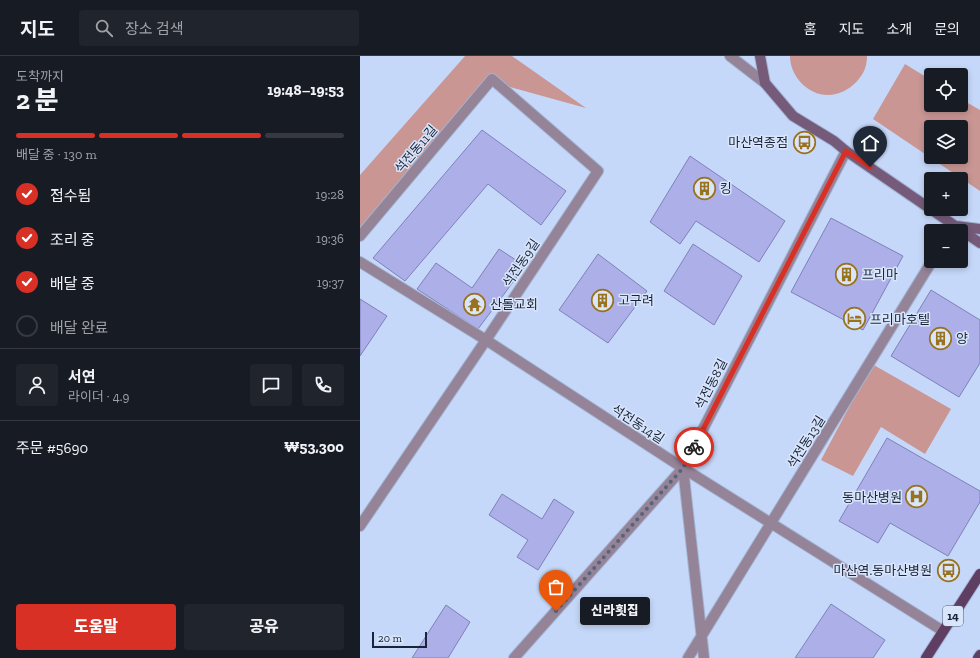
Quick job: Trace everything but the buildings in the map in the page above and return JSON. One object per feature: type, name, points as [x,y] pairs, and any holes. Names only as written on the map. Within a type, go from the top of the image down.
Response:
[{"type":"main road","points":[[760,56],[765,83],[793,116],[834,141],[946,224]]},
{"type":"main road","points":[[968,229],[980,229]]},
{"type":"main road","points":[[968,237],[980,243]]},
{"type":"main road","name":"14","points":[[926,658],[980,574]]},
{"type":"street","points":[[730,56],[765,83]]},
{"type":"street","name":"석전동11길","points":[[360,236],[492,79]]},
{"type":"street","name":"석전동9길","points":[[360,526],[598,171],[492,79]]},
{"type":"street","name":"석전동8길","points":[[514,658],[683,468],[846,151]]},
{"type":"street","name":"석전동14길","points":[[360,262],[486,340],[683,468],[943,631]]},
{"type":"street","name":"석전동13길","points":[[688,658],[928,268]]},
{"type":"street","points":[[683,468],[704,658]]},
{"type":"shaded area","points":[[465,56],[512,56],[586,108],[485,80],[360,230],[360,175]]},
{"type":"shaded area","points":[[790,56],[867,56],[865,69],[856,82],[844,91],[827,95],[811,91],[798,80],[791,64]]},
{"type":"shaded area","points":[[905,64],[924,76],[924,112],[968,112],[968,103],[980,110],[980,191],[968,183],[968,172],[952,172],[940,164],[968,164],[968,120],[924,120],[924,153],[873,119]]},
{"type":"shaded area","points":[[872,364],[951,409],[925,454],[881,427],[853,476],[821,460]]},
{"type":"way so far","points":[[556,611],[683,468],[694,447]]},
{"type":"place","name":"마산역종점","points":[[804,142]]},
{"type":"place","name":"킹","points":[[704,188]]},
{"type":"place","name":"프리마","points":[[847,274]]},
{"type":"place","name":"고구려","points":[[603,300]]},
{"type":"place","name":"산돌교회","points":[[475,304]]},
{"type":"place","name":"프리마호텔","points":[[854,319]]},
{"type":"place","name":"양","points":[[941,338]]},
{"type":"place","name":"동마산병원","points":[[917,497]]},
{"type":"place","name":"마산역.동마산병원","points":[[948,570]]},
{"type":"place","name":"신라횟집","points":[[556,611]]},
{"type":"route","points":[[694,447],[846,151],[870,167]]}]
